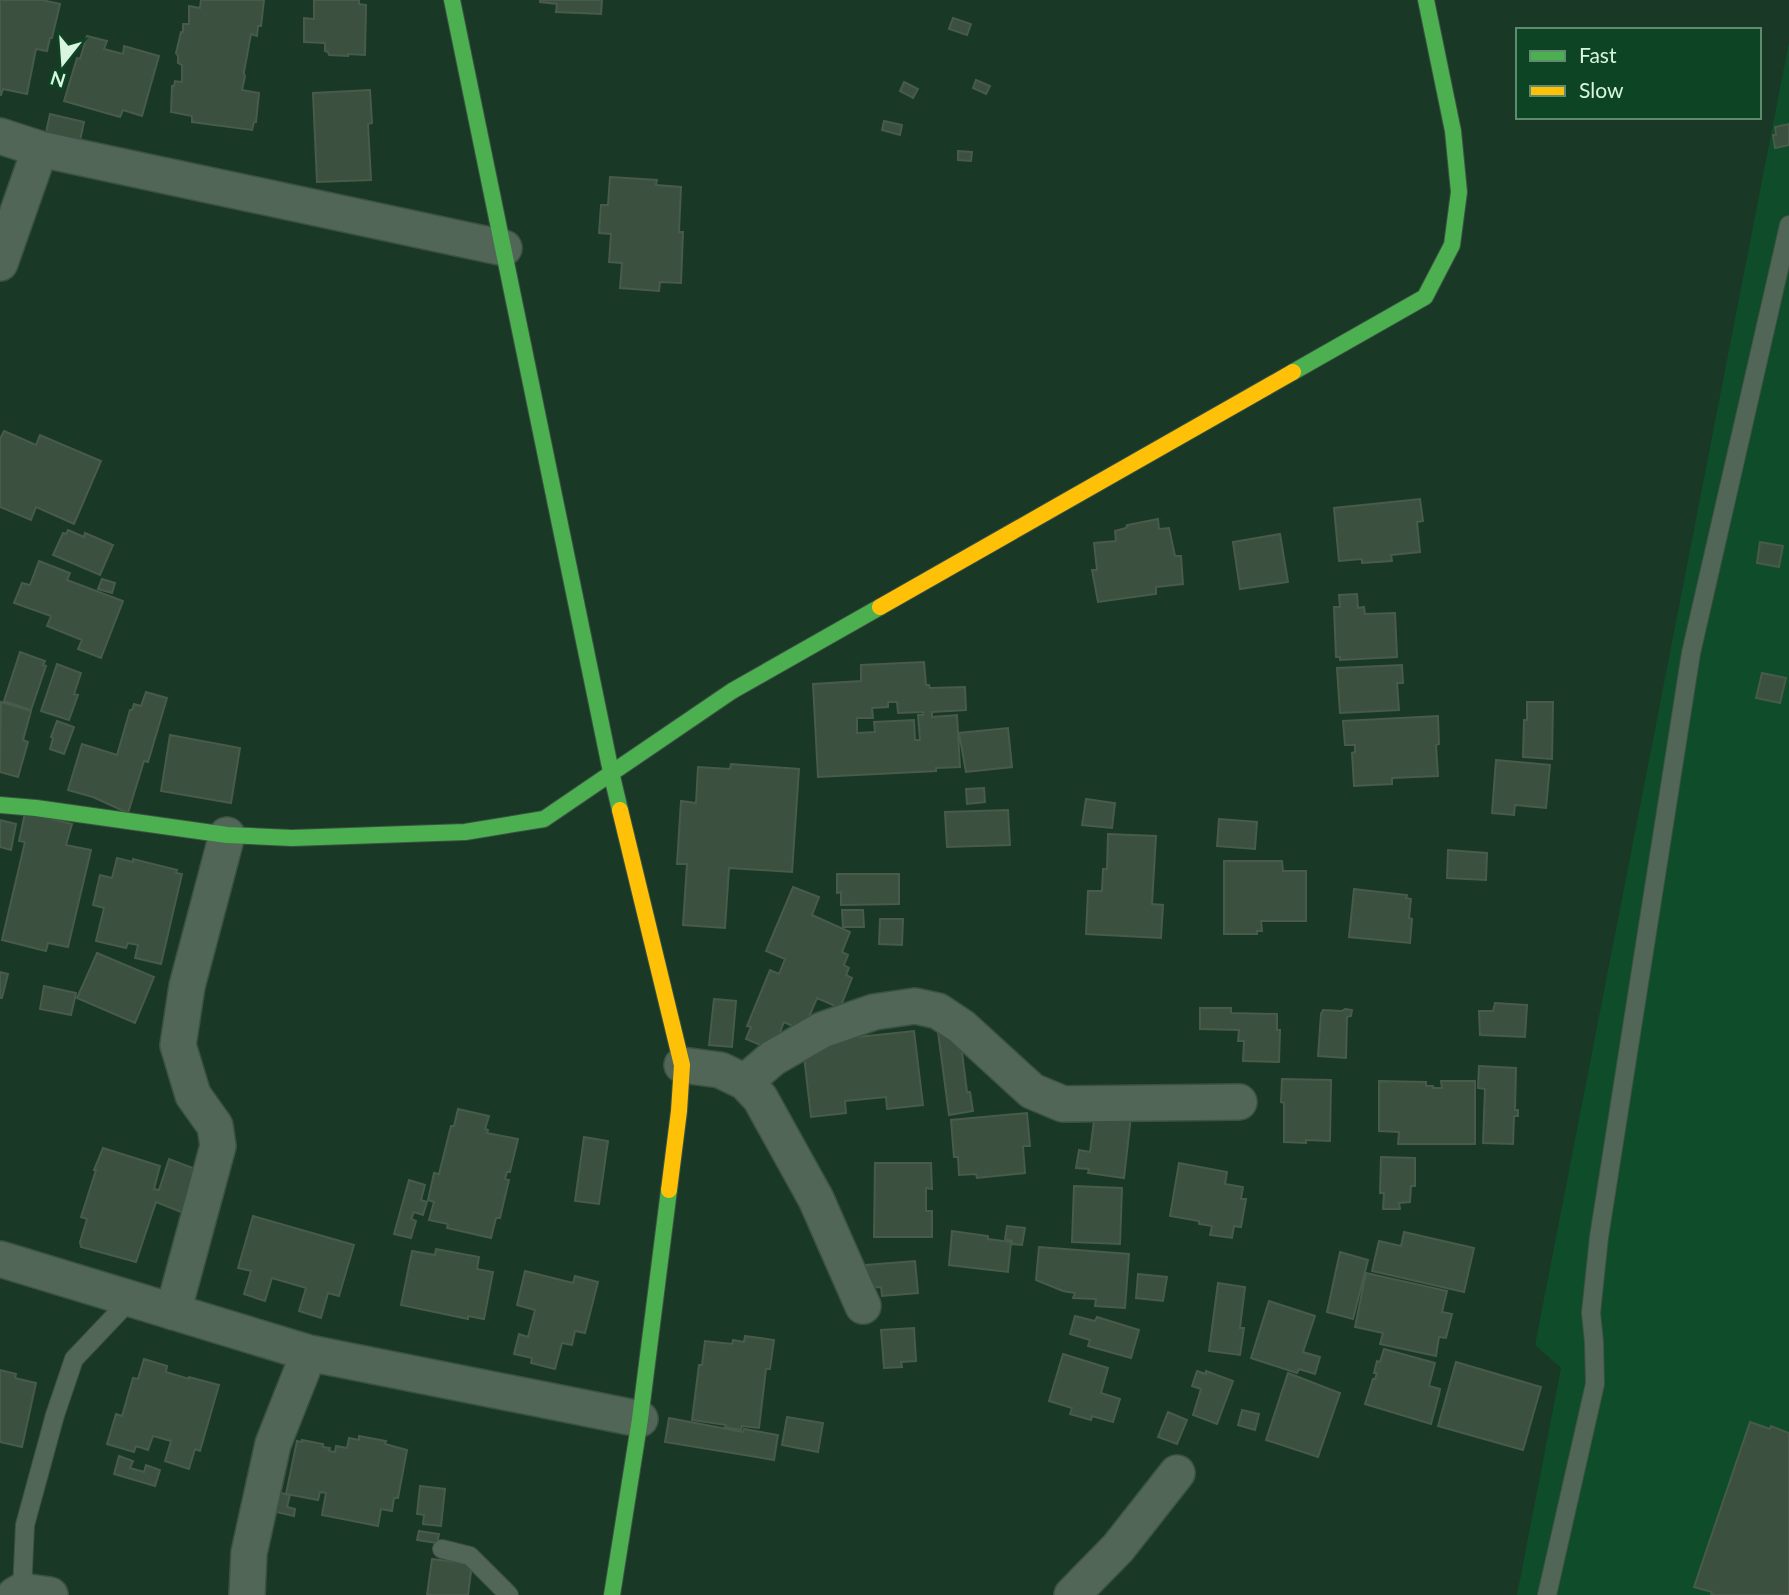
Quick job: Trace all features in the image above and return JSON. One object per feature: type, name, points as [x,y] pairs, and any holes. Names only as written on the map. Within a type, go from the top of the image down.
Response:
[{"type":"street","points":[[452,0],[611,772],[682,1065],[679,1111],[640,1419],[612,1595]]},
{"type":"street","points":[[0,805],[227,835],[292,838],[465,832],[544,819],[732,691],[1425,297],[1452,245],[1459,192],[1453,131],[1426,0]]},
{"type":"street","points":[[0,136],[40,149],[504,248]]},
{"type":"street","points":[[0,263],[40,149]]},
{"type":"street","points":[[173,1312],[218,1146],[215,1126],[193,1095],[178,1045],[187,986],[227,835]]},
{"type":"street","points":[[745,1082],[773,1058],[822,1030],[874,1012],[915,1006],[938,1011],[962,1027],[1032,1091],[1063,1104],[1239,1102]]},
{"type":"street","points":[[682,1065],[720,1070],[745,1082],[760,1098],[816,1199],[863,1306]]},
{"type":"street","points":[[0,1258],[309,1353],[640,1419]]},
{"type":"street","points":[[247,1595],[249,1553],[273,1444],[309,1353]]},
{"type":"street","points":[[1072,1595],[1118,1548],[1177,1473]]},
{"type":"lane","points":[[1547,1595],[1595,1384],[1591,1313],[1600,1237],[1691,653],[1789,225]]},
{"type":"lane","points":[[29,1594],[24,1525],[74,1359],[131,1299]]},
{"type":"lane","points":[[442,1549],[470,1556],[509,1595]]},
{"type":"shaded area","points":[[1789,42],[1789,1595],[1517,1595],[1561,1368],[1535,1345]]},
{"type":"building","points":[[0,0],[42,0],[60,4],[47,51],[36,49],[27,94],[3,89],[0,95]]},
{"type":"building","points":[[201,0],[264,0],[261,26],[258,26],[257,36],[251,34],[243,71],[245,76],[242,90],[259,93],[256,122],[252,130],[192,122],[192,116],[171,112],[172,86],[175,81],[182,82],[182,65],[178,63],[176,53],[183,24],[189,24],[189,6],[200,8]]},
{"type":"building","points":[[314,0],[359,0],[359,4],[366,5],[365,55],[329,55],[325,51],[325,43],[304,42],[304,18],[314,19]]},
{"type":"building","points":[[540,0],[602,0],[601,14],[556,12],[557,4]]},
{"type":"building","points":[[953,18],[971,24],[967,35],[949,29]]},
{"type":"building","points":[[87,36],[107,41],[104,49],[123,54],[124,46],[159,56],[142,116],[123,110],[120,117],[64,101]]},
{"type":"building","points":[[976,80],[990,86],[986,94],[973,88]]},
{"type":"building","points":[[904,82],[918,89],[913,98],[900,91]]},
{"type":"building","points":[[370,90],[372,123],[368,124],[371,180],[317,182],[313,93]]},
{"type":"building","points":[[50,114],[84,122],[78,150],[44,142]]},
{"type":"building","points":[[884,121],[902,125],[900,135],[882,130]]},
{"type":"building","points":[[1789,124],[1789,145],[1775,148],[1775,127]]},
{"type":"building","points":[[958,151],[972,152],[971,161],[958,160]]},
{"type":"building","points":[[610,177],[657,180],[656,185],[681,187],[681,283],[660,282],[659,291],[620,288],[622,263],[609,262],[611,234],[599,233],[601,205],[608,205]]},
{"type":"building","points":[[4,431],[36,445],[40,435],[101,461],[74,524],[36,507],[31,520],[0,507],[0,439]]},
{"type":"building","points":[[1420,499],[1423,521],[1417,522],[1420,552],[1391,555],[1392,561],[1339,561],[1334,508]]},
{"type":"building","points":[[1158,519],[1159,529],[1169,528],[1175,556],[1181,556],[1183,584],[1156,587],[1156,594],[1098,602],[1092,570],[1097,570],[1094,543],[1116,541],[1115,531],[1126,528],[1127,525]]},
{"type":"building","points":[[68,530],[84,537],[85,533],[113,545],[100,575],[53,555],[63,533],[66,534]]},
{"type":"building","points":[[1280,534],[1288,582],[1240,589],[1233,542]]},
{"type":"building","points":[[1760,542],[1783,546],[1779,567],[1757,563]]},
{"type":"building","points":[[39,561],[70,573],[67,580],[123,601],[101,658],[78,649],[82,640],[47,626],[51,616],[14,603],[22,583],[30,585]]},
{"type":"building","points":[[102,579],[115,583],[112,593],[98,589]]},
{"type":"building","points":[[1357,594],[1358,608],[1364,607],[1365,614],[1395,613],[1397,657],[1340,660],[1340,657],[1336,657],[1334,607],[1340,607],[1339,595]]},
{"type":"building","points":[[20,652],[45,661],[43,665],[46,666],[31,710],[4,701]]},
{"type":"building","points":[[924,662],[926,685],[930,688],[965,687],[966,710],[932,712],[932,717],[957,715],[960,767],[936,768],[936,771],[818,777],[813,684],[861,681],[861,665]],"holes":[[[888,702],[897,702],[898,713],[923,712],[923,715],[918,715],[920,740],[915,740],[914,720],[874,722],[875,732],[857,733],[857,718],[873,718],[872,708],[888,707]]]},
{"type":"building","points":[[57,664],[81,673],[74,694],[78,695],[69,720],[41,711]]},
{"type":"building","points":[[1402,665],[1403,683],[1397,683],[1399,710],[1340,713],[1337,668]]},
{"type":"building","points":[[1762,673],[1786,678],[1780,703],[1756,698]]},
{"type":"building","points":[[146,692],[167,698],[148,762],[144,761],[128,813],[93,797],[68,790],[82,744],[117,755],[130,710],[134,704],[141,706]]},
{"type":"building","points":[[1,702],[31,711],[23,740],[28,742],[18,777],[0,772]]},
{"type":"building","points":[[1527,702],[1553,702],[1552,759],[1523,757]]},
{"type":"building","points":[[1438,716],[1438,776],[1392,778],[1392,784],[1354,786],[1352,753],[1355,752],[1355,745],[1345,745],[1343,721]]},
{"type":"building","points":[[57,721],[74,727],[64,754],[50,749]]},
{"type":"building","points":[[1008,728],[1012,767],[966,772],[959,733]]},
{"type":"building","points":[[170,735],[240,748],[231,803],[161,791]]},
{"type":"building","points":[[1496,760],[1550,765],[1546,808],[1515,805],[1514,815],[1492,813]]},
{"type":"building","points":[[731,764],[799,769],[792,872],[729,868],[725,928],[683,925],[687,864],[677,864],[681,801],[696,803],[698,767],[730,769]]},
{"type":"building","points":[[984,788],[985,802],[967,804],[966,789]]},
{"type":"building","points":[[1086,799],[1115,803],[1112,828],[1082,825]]},
{"type":"building","points":[[1008,810],[1010,845],[947,847],[945,812]]},
{"type":"building","points":[[25,813],[72,824],[66,845],[91,850],[68,947],[48,943],[46,951],[2,940],[25,842],[19,841]]},
{"type":"building","points":[[1219,819],[1257,822],[1255,849],[1217,846]]},
{"type":"building","points":[[0,820],[16,824],[11,850],[0,847]]},
{"type":"building","points":[[1108,834],[1156,836],[1152,904],[1163,905],[1161,938],[1086,934],[1088,891],[1102,891],[1103,869],[1107,869]]},
{"type":"building","points":[[1448,850],[1487,853],[1486,880],[1447,878]]},
{"type":"building","points":[[117,858],[133,862],[133,859],[177,870],[176,873],[182,874],[161,964],[135,958],[138,945],[128,943],[126,948],[96,941],[104,908],[93,905],[100,875],[112,878]]},
{"type":"building","points":[[1224,861],[1282,861],[1283,871],[1306,871],[1306,921],[1261,921],[1262,931],[1257,931],[1257,934],[1224,934]]},
{"type":"building","points":[[837,874],[899,874],[899,904],[841,905],[841,892],[837,893]]},
{"type":"building","points":[[793,887],[819,897],[812,915],[850,932],[842,952],[848,955],[844,965],[849,968],[846,975],[852,978],[840,1008],[817,998],[803,1031],[784,1022],[777,1040],[773,1038],[768,1048],[746,1039],[751,1027],[747,1026],[770,970],[779,974],[785,959],[766,951]]},
{"type":"building","points":[[1354,889],[1407,895],[1406,898],[1411,899],[1410,943],[1349,937]]},
{"type":"building","points":[[842,910],[863,910],[864,927],[843,927]]},
{"type":"building","points":[[880,919],[903,919],[902,945],[879,944]]},
{"type":"building","points":[[97,953],[154,977],[135,1023],[77,998]]},
{"type":"building","points":[[0,972],[8,974],[2,998],[0,998]]},
{"type":"building","points":[[44,986],[76,993],[71,1015],[40,1009]]},
{"type":"building","points":[[714,999],[736,1001],[732,1047],[709,1045]]},
{"type":"building","points":[[1495,1003],[1527,1005],[1525,1037],[1480,1035],[1479,1011],[1493,1011]]},
{"type":"building","points":[[1200,1008],[1231,1008],[1231,1013],[1277,1014],[1277,1030],[1280,1030],[1279,1062],[1243,1061],[1244,1041],[1238,1041],[1239,1030],[1200,1029]]},
{"type":"building","points":[[1323,1010],[1352,1010],[1351,1016],[1347,1017],[1346,1058],[1318,1056]]},
{"type":"building","points":[[959,1029],[967,1092],[970,1092],[973,1111],[949,1115],[938,1032]]},
{"type":"building","points":[[914,1031],[923,1105],[887,1109],[886,1097],[845,1101],[846,1113],[811,1117],[803,1048],[829,1040]]},
{"type":"building","points":[[1479,1066],[1516,1068],[1515,1110],[1518,1110],[1518,1116],[1514,1116],[1513,1144],[1483,1143],[1485,1089],[1478,1088]]},
{"type":"building","points":[[1282,1079],[1331,1080],[1330,1141],[1284,1142]]},
{"type":"building","points":[[1379,1081],[1426,1082],[1426,1086],[1442,1088],[1441,1081],[1475,1081],[1475,1144],[1398,1144],[1399,1132],[1379,1131]]},
{"type":"building","points":[[458,1109],[489,1116],[485,1129],[488,1130],[487,1133],[518,1139],[510,1172],[507,1172],[505,1179],[509,1180],[500,1218],[496,1218],[491,1238],[447,1228],[448,1224],[429,1220],[434,1202],[428,1200],[434,1173],[439,1174]]},
{"type":"building","points":[[1027,1113],[1030,1146],[1023,1146],[1025,1173],[977,1178],[976,1174],[959,1175],[958,1157],[954,1157],[951,1120]]},
{"type":"building","points":[[1095,1113],[1131,1116],[1124,1178],[1088,1173],[1089,1169],[1076,1168],[1079,1150],[1090,1152]]},
{"type":"building","points":[[584,1137],[608,1141],[599,1204],[575,1201]]},
{"type":"building","points":[[103,1148],[160,1166],[154,1189],[159,1190],[169,1159],[201,1171],[186,1214],[156,1202],[136,1262],[81,1247],[87,1219],[81,1217]]},
{"type":"building","points":[[1381,1157],[1415,1158],[1415,1186],[1411,1186],[1410,1202],[1399,1203],[1400,1209],[1383,1209],[1384,1193],[1380,1193]]},
{"type":"building","points":[[875,1163],[931,1163],[932,1189],[926,1188],[926,1211],[932,1211],[932,1237],[874,1237]]},
{"type":"building","points":[[1179,1163],[1227,1172],[1225,1184],[1243,1187],[1241,1199],[1246,1199],[1241,1227],[1234,1226],[1232,1238],[1210,1235],[1212,1226],[1199,1224],[1199,1221],[1170,1216]]},
{"type":"building","points":[[409,1180],[425,1185],[421,1200],[427,1202],[423,1215],[414,1212],[411,1219],[416,1221],[411,1238],[394,1234]]},
{"type":"building","points":[[1074,1186],[1122,1188],[1120,1244],[1072,1242]]},
{"type":"building","points":[[253,1216],[354,1245],[339,1296],[328,1293],[321,1318],[299,1311],[306,1288],[272,1278],[265,1301],[244,1294],[251,1271],[238,1268]]},
{"type":"building","points":[[1007,1226],[1025,1228],[1022,1245],[1012,1244],[1012,1241],[1005,1239]]},
{"type":"building","points":[[952,1231],[1011,1242],[1008,1272],[949,1265]]},
{"type":"building","points":[[1404,1232],[1474,1248],[1464,1292],[1372,1271],[1379,1241],[1401,1246]]},
{"type":"building","points":[[1039,1247],[1129,1254],[1125,1308],[1095,1306],[1096,1299],[1073,1298],[1075,1293],[1036,1280]]},
{"type":"building","points":[[436,1249],[479,1257],[477,1269],[493,1272],[484,1319],[468,1316],[468,1319],[401,1305],[412,1251],[435,1255]]},
{"type":"building","points":[[1340,1252],[1368,1260],[1353,1319],[1327,1312]]},
{"type":"building","points":[[915,1261],[918,1293],[882,1296],[881,1287],[868,1288],[866,1265]]},
{"type":"building","points":[[525,1271],[573,1283],[575,1276],[598,1282],[585,1333],[575,1331],[572,1345],[562,1343],[555,1369],[531,1363],[532,1358],[514,1354],[519,1334],[528,1337],[535,1310],[517,1305]]},
{"type":"building","points":[[1366,1273],[1447,1291],[1442,1312],[1452,1314],[1446,1338],[1439,1337],[1436,1356],[1380,1344],[1383,1333],[1355,1327]]},
{"type":"building","points":[[1138,1274],[1167,1277],[1163,1301],[1136,1298]]},
{"type":"building","points":[[1218,1283],[1245,1287],[1240,1355],[1209,1351]]},
{"type":"building","points":[[1269,1301],[1315,1316],[1303,1352],[1320,1357],[1315,1374],[1299,1369],[1297,1373],[1251,1358]]},
{"type":"building","points":[[1075,1316],[1095,1321],[1097,1317],[1139,1330],[1131,1358],[1088,1346],[1090,1340],[1070,1334]]},
{"type":"building","points":[[914,1328],[916,1361],[901,1362],[902,1367],[884,1368],[881,1330]]},
{"type":"building","points":[[745,1336],[774,1340],[770,1369],[766,1369],[759,1428],[742,1426],[741,1430],[692,1420],[705,1341],[732,1344],[733,1340],[744,1342]]},
{"type":"building","points":[[1384,1349],[1435,1363],[1429,1386],[1440,1389],[1431,1424],[1365,1404],[1377,1373],[1374,1373],[1377,1361],[1380,1362]]},
{"type":"building","points":[[1063,1354],[1108,1368],[1101,1393],[1120,1399],[1113,1422],[1070,1414],[1072,1408],[1049,1401]]},
{"type":"building","points":[[144,1359],[167,1366],[166,1372],[219,1385],[200,1451],[195,1449],[189,1469],[165,1461],[171,1441],[153,1436],[148,1450],[136,1446],[134,1452],[107,1444],[116,1414],[122,1416],[133,1378],[138,1379]]},
{"type":"building","points":[[1456,1362],[1541,1387],[1523,1450],[1438,1426]]},
{"type":"building","points":[[0,1370],[16,1374],[15,1378],[36,1383],[22,1447],[0,1442]]},
{"type":"building","points":[[1197,1371],[1206,1374],[1206,1371],[1233,1381],[1217,1424],[1193,1415],[1201,1389],[1192,1386]]},
{"type":"building","points":[[1288,1373],[1340,1393],[1318,1457],[1266,1440]]},
{"type":"building","points":[[1242,1410],[1259,1414],[1255,1430],[1238,1425]]},
{"type":"building","points":[[1168,1412],[1187,1420],[1177,1444],[1158,1437]]},
{"type":"building","points":[[787,1417],[823,1423],[818,1452],[782,1445]]},
{"type":"building","points":[[669,1418],[743,1432],[744,1429],[778,1435],[774,1460],[665,1442]]},
{"type":"building","points":[[1750,1422],[1789,1433],[1789,1595],[1711,1595],[1712,1592],[1694,1587]]},
{"type":"building","points":[[359,1436],[386,1441],[385,1444],[407,1450],[398,1498],[394,1498],[392,1511],[381,1509],[378,1526],[322,1515],[326,1493],[320,1492],[318,1500],[286,1494],[297,1441],[323,1444],[323,1447],[330,1448],[329,1451],[335,1452],[336,1446],[347,1448],[349,1438],[359,1440]]},
{"type":"building","points":[[119,1456],[133,1461],[130,1468],[144,1472],[146,1465],[160,1470],[155,1486],[114,1474]]},
{"type":"building","points":[[420,1486],[445,1489],[441,1526],[423,1524],[424,1515],[417,1514]]},
{"type":"building","points":[[272,1491],[290,1495],[287,1507],[295,1509],[294,1516],[268,1510]]},
{"type":"building","points":[[419,1531],[439,1534],[437,1543],[417,1540]]},
{"type":"building","points":[[432,1559],[472,1564],[468,1595],[427,1595]]},
{"type":"traffic: fast","points":[[452,0],[620,810]]},
{"type":"traffic: fast","points":[[1293,372],[1425,297],[1452,245],[1459,192],[1453,131],[1426,0]]},
{"type":"traffic: fast","points":[[0,805],[227,835],[292,838],[465,832],[544,819],[732,691],[880,607]]},
{"type":"traffic: fast","points":[[612,1595],[640,1419],[669,1190]]},
{"type":"traffic: slow","points":[[880,607],[1293,372]]},
{"type":"traffic: slow","points":[[620,810],[682,1065],[669,1190]]}]
